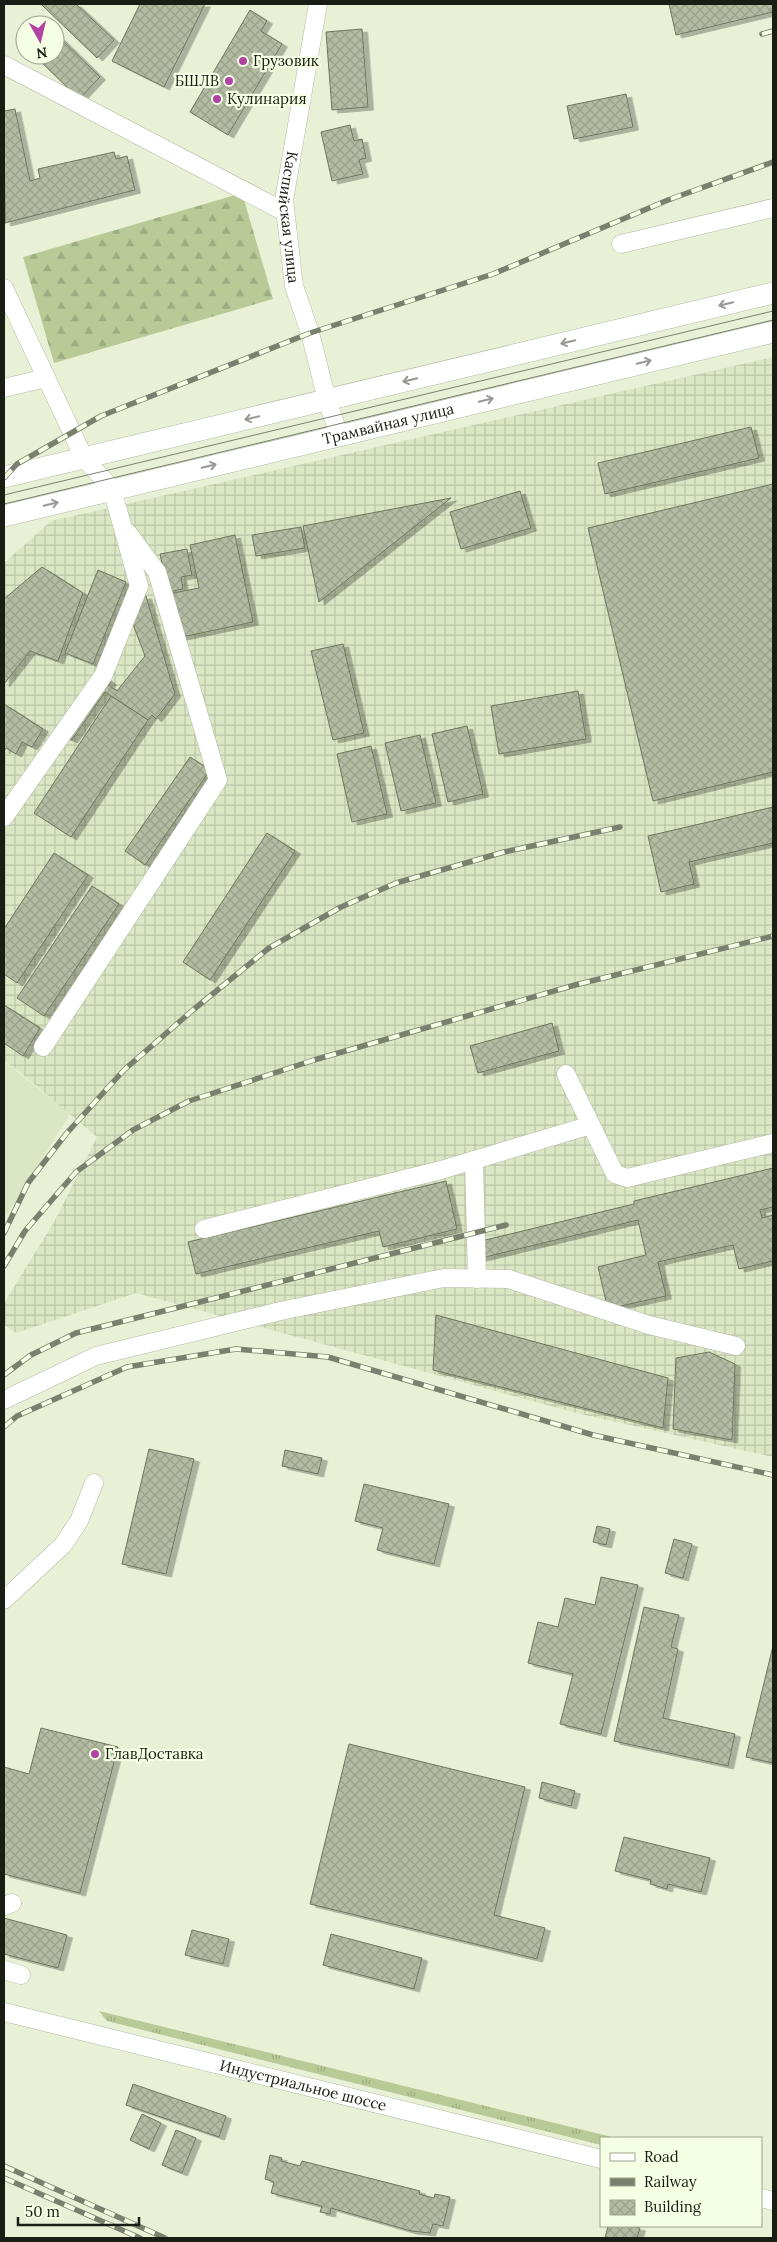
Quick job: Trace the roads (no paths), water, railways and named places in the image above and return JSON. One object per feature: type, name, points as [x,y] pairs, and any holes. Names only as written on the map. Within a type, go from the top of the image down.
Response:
[{"type":"main road","points":[[4,477],[773,293]]},
{"type":"main road","name":"Трамвайная улица","points":[[4,516],[773,332]]},
{"type":"street","name":"Каспийская улица","points":[[318,4],[284,200],[294,286],[310,333],[327,400],[339,435]]},
{"type":"street","points":[[4,65],[285,212]]},
{"type":"street","points":[[621,244],[773,208]]},
{"type":"street","points":[[4,288],[84,458],[112,489],[138,586],[103,676],[4,817]]},
{"type":"street","points":[[4,388],[46,378]]},
{"type":"street","points":[[43,1047],[218,780],[157,572],[122,525]]},
{"type":"street","points":[[566,1074],[615,1174],[627,1178],[773,1142]]},
{"type":"street","points":[[204,1229],[474,1160],[591,1125]]},
{"type":"street","points":[[474,1160],[477,1279]]},
{"type":"street","points":[[4,1400],[96,1356],[285,1310],[444,1278],[509,1279],[649,1325],[736,1346]]},
{"type":"street","points":[[4,1600],[64,1545],[80,1521],[94,1484]]},
{"type":"street","points":[[4,1970],[21,1975]]},
{"type":"street","name":"Индустриальное шоссе","points":[[4,2012],[600,2159]]},
{"type":"tram line","points":[[4,495],[773,311]]},
{"type":"tram line","points":[[4,504],[773,320]]},
{"type":"railway","points":[[762,34],[773,31]]},
{"type":"railway","points":[[4,478],[17,464],[101,416],[310,333],[493,274],[668,200],[773,162]]},
{"type":"railway","points":[[4,1233],[28,1183],[66,1134],[124,1070],[269,948],[341,907],[396,883],[504,852],[620,827]]},
{"type":"railway","points":[[4,1266],[25,1231],[76,1172],[133,1130],[189,1101],[314,1060],[575,985],[773,936]]},
{"type":"railway","points":[[4,1375],[31,1355],[76,1333],[506,1225]]},
{"type":"railway","points":[[4,1427],[17,1416],[127,1367],[236,1349],[328,1357],[593,1435],[773,1475]]},
{"type":"railway","points":[[4,2166],[165,2238]]},
{"type":"railway","points":[[4,2178],[140,2238]]},
{"type":"place","name":"Грузовик","points":[[243,61]]},
{"type":"place","name":"БШЛВ","points":[[229,81]]},
{"type":"place","name":"Кулинария","points":[[217,99]]},
{"type":"place","name":"ГлавДоставка","points":[[95,1754]]}]
